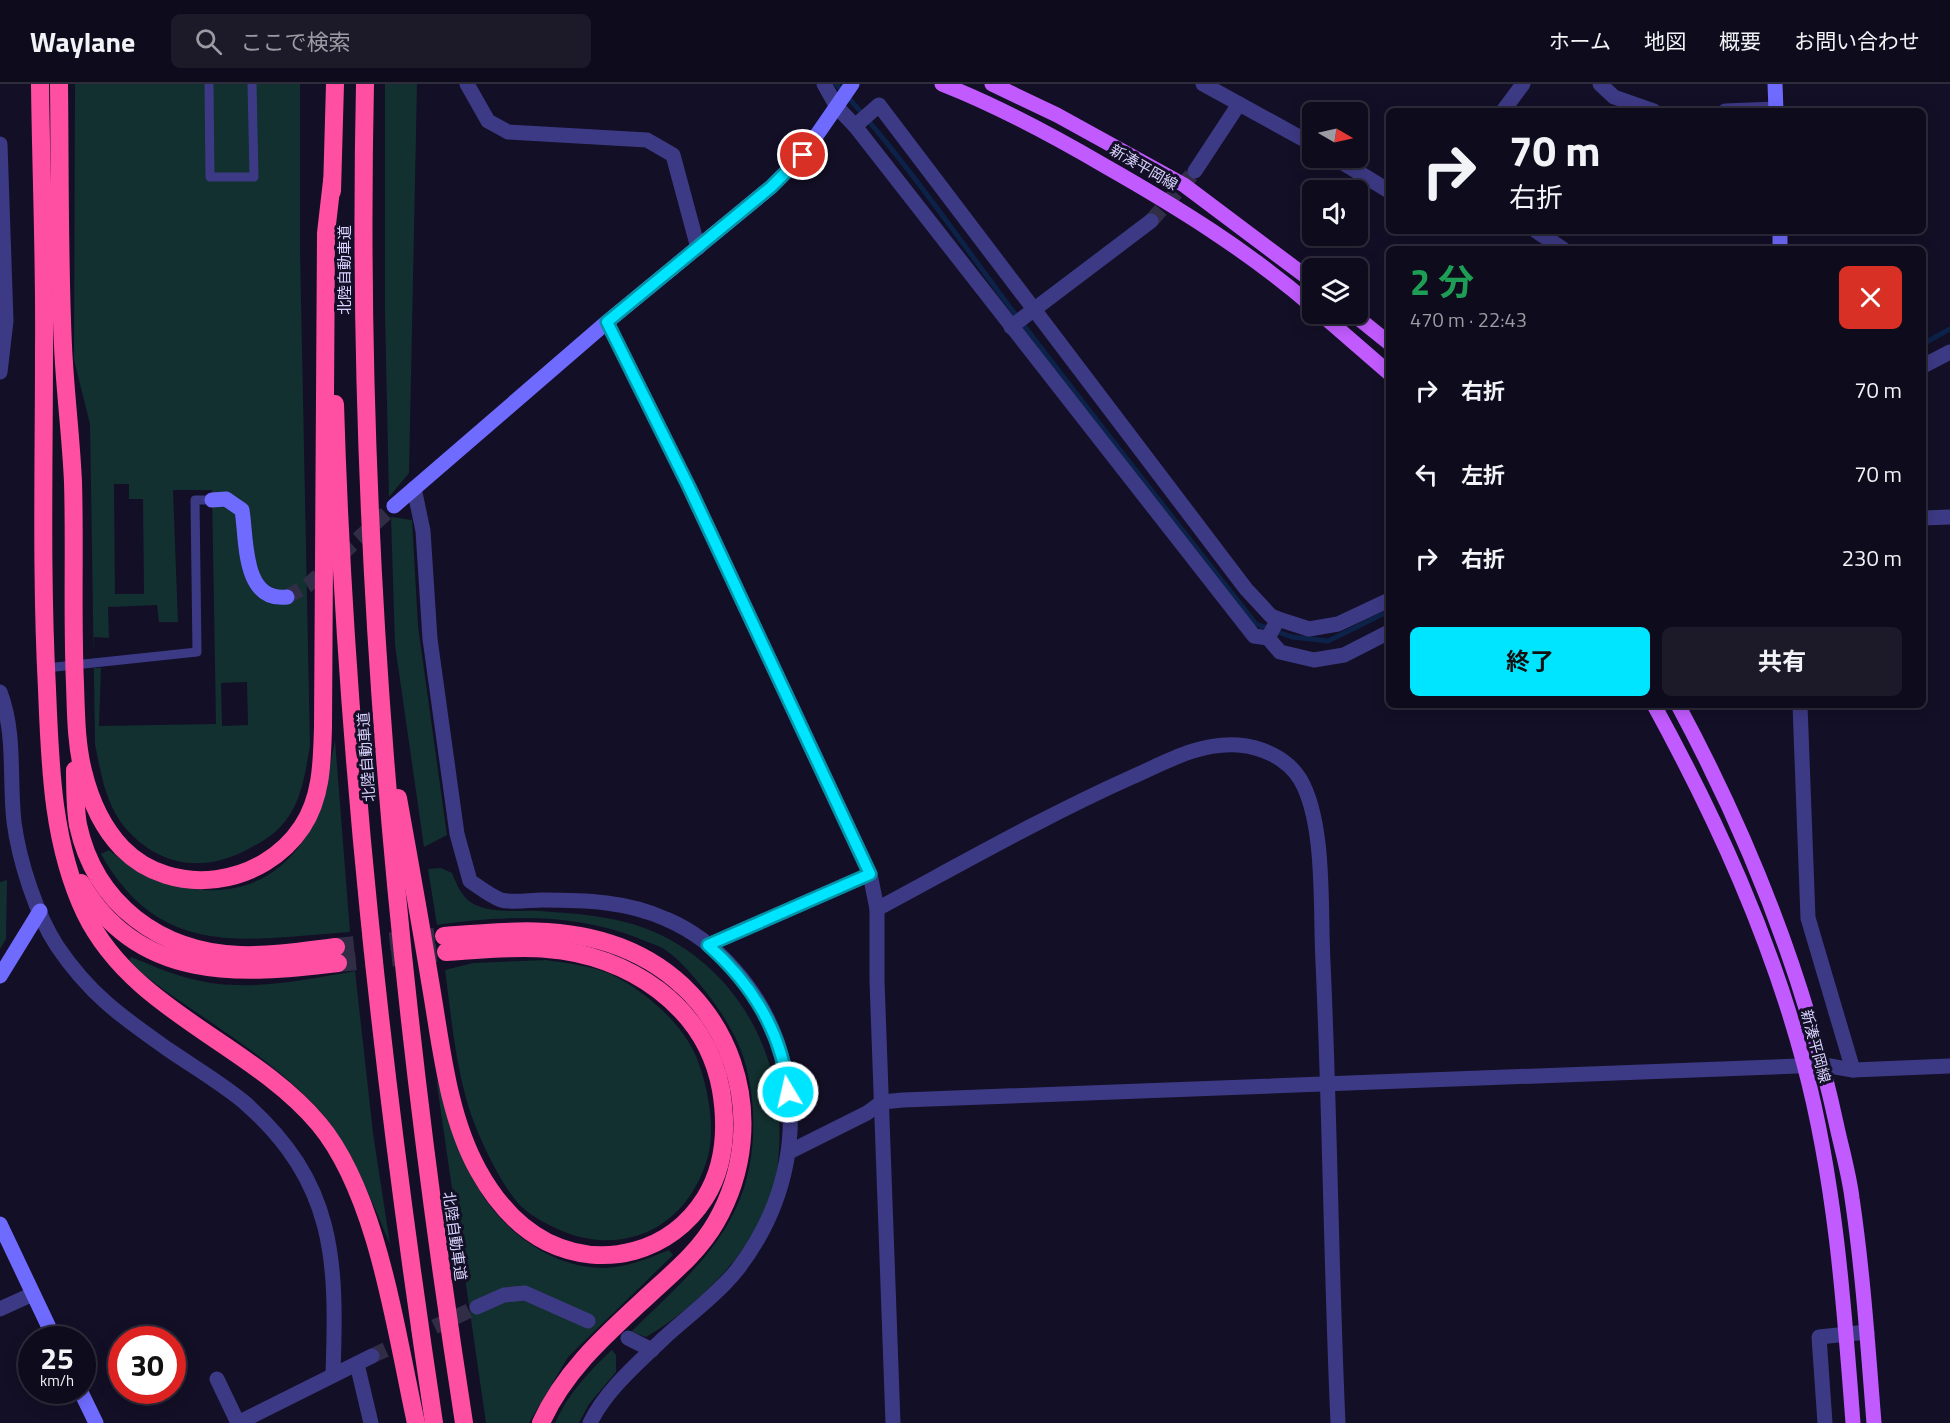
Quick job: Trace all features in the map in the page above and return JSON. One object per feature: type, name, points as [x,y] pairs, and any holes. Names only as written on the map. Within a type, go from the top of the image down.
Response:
[{"type":"highway","points":[[40,84],[46,668],[52,777],[60,839],[85,913],[113,956],[151,993],[279,1086],[320,1125],[338,1151],[353,1179],[373,1235],[416,1423]]},
{"type":"highway","points":[[59,84],[63,346],[73,482],[75,798],[85,847],[105,889],[135,920],[172,942],[216,952],[337,955],[241,971],[197,966],[158,954],[118,928],[98,909],[71,865],[60,839]]},
{"type":"highway","name":"北陸自動車道","points":[[335,84],[332,181],[338,480],[351,724],[380,1027],[434,1423]]},
{"type":"highway","name":"北陸自動車道","points":[[365,84],[362,329],[366,478],[379,687],[408,1016],[443,1289],[464,1423]]},
{"type":"highway","points":[[76,726],[88,790],[108,832],[140,863],[162,873],[183,879],[207,880],[230,878],[251,871],[288,844],[303,826],[314,803],[322,755],[326,233],[332,181]]},
{"type":"highway","points":[[379,687],[457,1118],[477,1168],[507,1211],[547,1242],[570,1251],[616,1255],[638,1251],[674,1232],[705,1197],[722,1154],[724,1128],[719,1081],[699,1033],[667,995],[647,981],[600,959],[546,949],[445,944],[547,932],[571,934],[620,947],[666,972],[687,990],[718,1028],[738,1076],[742,1118],[741,1151],[732,1184],[715,1223],[683,1264],[597,1343],[577,1366],[541,1423]]},
{"type":"main road","name":"新湊平岡線","points":[[942,84],[1047,133],[1165,200],[1264,265],[1302,297]]},
{"type":"main road","name":"新湊平岡線","points":[[992,84],[1057,115],[1184,185],[1302,273]]},
{"type":"main road","points":[[1333,324],[1386,369]]},
{"type":"main road","points":[[1365,324],[1386,341]]},
{"type":"main road","name":"新湊平岡線","points":[[1656,708],[1698,786],[1748,896],[1781,985],[1805,1066],[1831,1199],[1847,1334],[1853,1423]]},
{"type":"main road","name":"新湊平岡線","points":[[1680,708],[1711,767],[1754,860],[1792,958],[1824,1065],[1852,1196],[1867,1332],[1874,1423]]},
{"type":"street","points":[[467,84],[488,121],[508,132],[647,140],[673,155],[698,248]]},
{"type":"street","points":[[824,84],[837,107],[857,125],[1011,327],[1254,636],[1268,638],[1280,652],[1314,660],[1344,655],[1386,634]]},
{"type":"street","points":[[394,506],[607,322],[771,187],[803,155],[852,84]]},
{"type":"street","points":[[1203,84],[1302,138]]},
{"type":"street","points":[[1505,108],[1523,84]]},
{"type":"street","points":[[1600,84],[1614,97],[1645,108]]},
{"type":"street","points":[[1775,84],[1776,108]]},
{"type":"street","points":[[1195,171],[1239,104]]},
{"type":"street","points":[[857,125],[879,105],[1246,589],[1270,616],[1309,629],[1338,624],[1386,601]]},
{"type":"street","points":[[0,144],[6,321],[0,372]]},
{"type":"street","points":[[1352,168],[1386,188]]},
{"type":"street","points":[[1011,327],[1150,221]]},
{"type":"street","points":[[1540,234],[1558,246]]},
{"type":"street","points":[[607,322],[689,487],[870,874],[877,909],[893,1423]]},
{"type":"street","points":[[1926,364],[1950,352]]},
{"type":"street","points":[[414,488],[423,531],[430,639],[455,822],[470,881],[501,900],[616,903],[666,919],[708,945],[732,967],[758,1002],[774,1034],[787,1071],[790,1112],[789,1152],[781,1192],[761,1234],[736,1272],[652,1350],[596,1410],[590,1423]]},
{"type":"street","points":[[212,500],[226,499],[242,510],[248,564],[255,583],[267,596],[287,597]]},
{"type":"street","points":[[1926,518],[1950,517]]},
{"type":"street","points":[[1268,638],[1278,619]]},
{"type":"street","points":[[0,692],[8,712],[11,737],[14,821],[19,851],[40,911],[56,944],[107,1007],[242,1101],[291,1151],[323,1215],[331,1251],[335,1289],[333,1374]]},
{"type":"street","points":[[1800,708],[1808,918],[1853,1070]]},
{"type":"street","points":[[877,909],[1071,804],[1189,752],[1213,745],[1258,748],[1284,760],[1300,779],[1317,833],[1329,1084],[1338,1423]]},
{"type":"street","points":[[708,945],[870,874]]},
{"type":"street","points":[[0,976],[40,911]]},
{"type":"street","points":[[789,1152],[867,1113],[882,1102],[1824,1065],[1853,1070],[1950,1066]]},
{"type":"street","points":[[0,1224],[49,1326]]},
{"type":"street","points":[[477,1307],[504,1295],[525,1293],[588,1321]]},
{"type":"street","points":[[0,1309],[33,1294]]},
{"type":"street","points":[[1825,1423],[1819,1336],[1867,1332]]},
{"type":"street","points":[[628,1338],[652,1350]]},
{"type":"street","points":[[217,1379],[238,1423],[372,1356]]},
{"type":"street","points":[[357,1364],[371,1423]]},
{"type":"street","points":[[87,1404],[96,1423]]},
{"type":"lane","points":[[209,84],[210,177],[254,177],[252,84]]},
{"type":"lane","points":[[46,668],[197,652],[195,500],[212,500]]},
{"type":"green space","points":[[75,84],[300,84],[300,249],[310,746],[299,796],[284,823],[258,844],[220,860],[188,863],[172,860],[143,844],[129,832],[121,823],[110,802],[102,779],[95,744],[94,668],[101,668],[99,726],[216,724],[212,490],[173,490],[178,622],[159,622],[157,605],[108,607],[109,638],[94,637],[94,651],[90,424],[74,360]],"holes":[[[114,484],[129,484],[129,499],[143,499],[144,594],[115,594]],[[247,682],[248,725],[222,726],[221,683]]]},
{"type":"green space","points":[[385,84],[417,84],[409,473],[389,497],[385,313]]},
{"type":"green space","points":[[391,517],[412,520],[418,626],[447,835],[424,847],[395,645]]},
{"type":"green space","points":[[335,740],[350,932],[241,939],[209,936],[179,928],[151,912],[125,888],[101,854],[109,850],[132,866],[157,879],[183,887],[210,890],[236,888],[261,879],[283,864],[310,829],[321,805]]},
{"type":"green space","points":[[441,868],[452,873],[465,897],[472,903],[487,909],[539,911],[605,918],[637,925],[667,938],[694,955],[718,976],[738,1000],[767,1055],[775,1086],[779,1117],[778,1168],[771,1198],[750,1239],[720,1277],[684,1311],[646,1337],[631,1332],[703,1259],[726,1226],[743,1190],[752,1151],[753,1111],[742,1053],[730,1027],[693,976],[674,957],[654,944],[614,930],[564,920],[513,918],[437,925],[428,869]]},
{"type":"green space","points":[[7,880],[6,939],[0,949],[0,882]]},
{"type":"green space","points":[[131,957],[184,977],[232,985],[274,984],[355,971],[373,1133],[390,1244],[351,1158],[342,1141],[320,1111],[276,1069],[128,962]]},
{"type":"green space","points":[[546,960],[603,971],[643,994],[674,1022],[690,1044],[700,1068],[711,1123],[706,1163],[684,1204],[650,1231],[630,1238],[608,1240],[585,1238],[562,1231],[527,1212],[515,1200],[499,1175],[483,1144],[468,1105],[451,1021],[445,970],[473,963]]},
{"type":"green space","points":[[436,1078],[457,1141],[473,1178],[495,1212],[526,1241],[562,1260],[582,1266],[603,1268],[628,1264],[669,1250],[673,1255],[568,1357],[529,1423],[486,1423]]},
{"type":"green space","points":[[612,1350],[616,1355],[616,1372],[589,1404],[579,1423],[555,1423],[566,1402],[580,1384]]},
{"type":"waterway","points":[[836,84],[903,163],[1006,302],[1256,624],[1292,637],[1328,641],[1386,612]]},
{"type":"waterway","points":[[1926,342],[1950,329]]},
{"type":"tunnel","points":[[1151,221],[1195,171]]},
{"type":"tunnel","points":[[287,597],[308,585],[394,506]]},
{"type":"tunnel","points":[[336,947],[444,936]]},
{"type":"tunnel","points":[[338,963],[446,952]]},
{"type":"tunnel","points":[[372,1356],[477,1307]]},
{"type":"route","points":[[788,1092],[787,1071],[774,1034],[758,1002],[732,967],[708,945],[870,874],[689,487],[607,322],[771,187],[803,155]]}]
